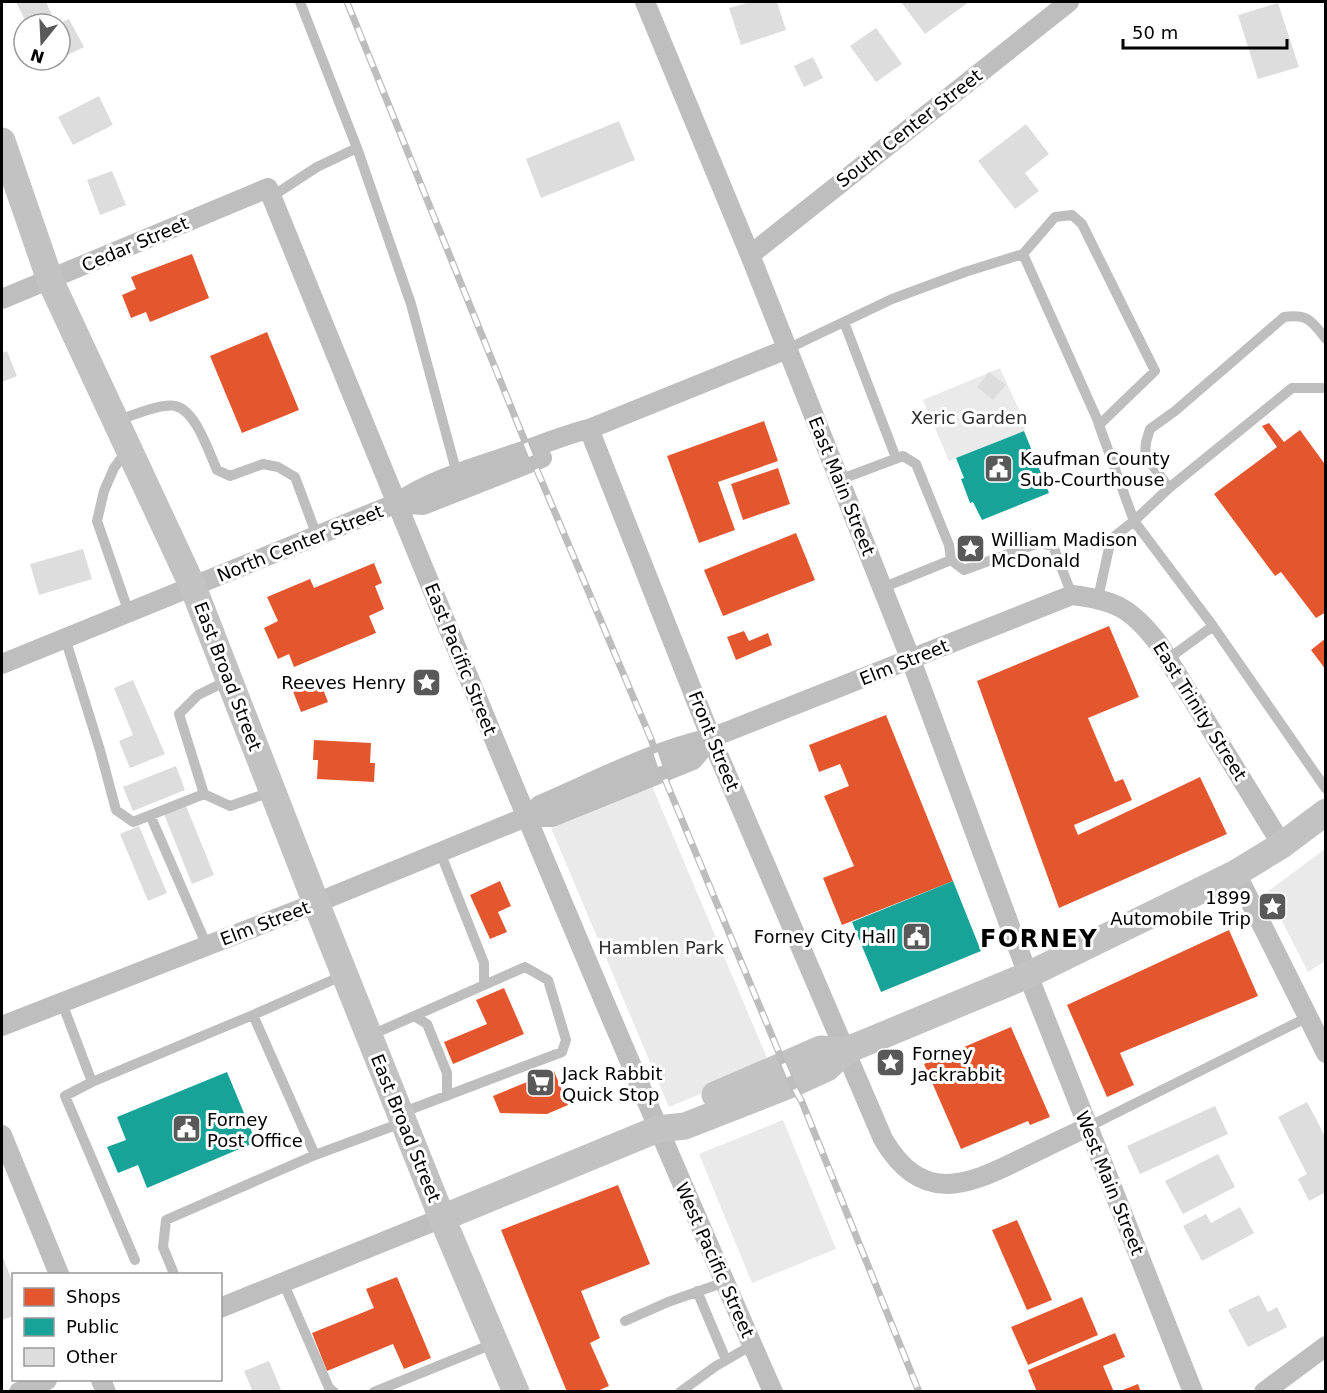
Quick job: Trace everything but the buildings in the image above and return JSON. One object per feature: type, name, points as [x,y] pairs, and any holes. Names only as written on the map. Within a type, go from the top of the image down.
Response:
[{"type":"main road","name":"East Broad Street","points":[[2,141],[6,168],[50,280],[193,587],[344,975],[442,1218],[516,1392]]},
{"type":"main road","points":[[442,1218],[658,1130],[675,1112],[789,1075],[821,1048],[845,1051],[1028,975],[1236,873],[1282,845],[1326,812]]},
{"type":"street","name":"East Main Street","points":[[645,2],[750,255],[911,660],[1028,975]]},
{"type":"street","name":"South Center Street","points":[[750,255],[1069,2]]},
{"type":"street","name":"Cedar Street","points":[[2,299],[270,192]]},
{"type":"street","name":"East Pacific Street","points":[[270,192],[526,817],[658,1130]]},
{"type":"street","points":[[531,455],[569,434],[589,429],[787,349]]},
{"type":"street","name":"Front Street","points":[[589,429],[711,738],[883,1139],[893,1157],[907,1172],[922,1179],[943,1185],[965,1183],[993,1173],[1088,1126]]},
{"type":"street","name":"North Center Street","points":[[2,662],[129,613],[397,503],[414,492],[457,474],[531,455]]},
{"type":"street","name":"North Center Street","points":[[397,503],[423,505],[531,455]]},
{"type":"street","name":"Elm Street","points":[[2,1026],[316,903],[526,817],[540,805],[624,769],[694,742],[711,738],[1072,595],[1098,598]]},
{"type":"street","name":"East Trinity Street","points":[[1098,598],[1116,604],[1135,616],[1158,643],[1282,845]]},
{"type":"street","points":[[1236,873],[1326,1053]]},
{"type":"street","name":"West Main Street","points":[[1028,975],[1193,1392]]},
{"type":"street","name":"West Pacific Street","points":[[658,1130],[773,1392]]},
{"type":"street","points":[[2,1136],[58,1273]]},
{"type":"street","points":[[222,1307],[442,1218]]},
{"type":"street","points":[[1264,1392],[1326,1346]]},
{"type":"street","points":[[19,1392],[45,1381]]},
{"type":"lane","points":[[300,2],[357,148],[411,304],[457,474]]},
{"type":"lane","points":[[270,192],[357,148]]},
{"type":"lane","points":[[787,349],[892,299],[965,272],[1023,254],[1055,218],[1071,215],[1082,224],[1155,371],[1099,425]]},
{"type":"lane","points":[[1023,254],[1099,425],[1134,521],[1214,626],[1324,782]]},
{"type":"lane","points":[[1169,488],[1145,455],[1150,429],[1284,317],[1300,315],[1314,324],[1326,339]]},
{"type":"lane","points":[[844,322],[896,458]]},
{"type":"lane","points":[[1098,598],[1111,540],[1169,488],[1292,388],[1326,388]]},
{"type":"lane","points":[[116,422],[141,411],[174,405],[184,410],[194,419],[217,470],[230,476],[263,464],[278,467],[295,477],[317,536]]},
{"type":"lane","points":[[129,448],[114,468],[104,491],[96,521],[129,613]]},
{"type":"lane","points":[[839,480],[903,456],[916,464],[949,544],[951,560],[964,570],[1040,543],[1053,546],[1072,595]]},
{"type":"lane","points":[[882,588],[951,560]]},
{"type":"lane","points":[[1168,659],[1214,626]]},
{"type":"lane","points":[[65,638],[116,810],[133,822],[204,794],[230,806],[272,792]]},
{"type":"lane","points":[[204,794],[178,714],[198,695],[229,680]]},
{"type":"lane","points":[[150,815],[207,946]]},
{"type":"lane","points":[[440,852],[484,963],[484,985]]},
{"type":"lane","points":[[173,1273],[163,1247],[166,1220],[402,1118],[447,1096],[562,1052],[566,1040],[548,980],[525,967],[369,1036]]},
{"type":"lane","points":[[135,1260],[65,1096],[92,1082],[344,975]]},
{"type":"lane","points":[[62,1003],[92,1082]]},
{"type":"lane","points":[[253,1015],[315,1155]]},
{"type":"lane","points":[[414,1016],[427,1024],[447,1073],[447,1096]]},
{"type":"lane","points":[[1088,1126],[1308,1017]]},
{"type":"lane","points":[[283,1282],[329,1388],[334,1392]]},
{"type":"lane","points":[[625,1322],[668,1302],[724,1282]]},
{"type":"lane","points":[[697,1291],[726,1360]]},
{"type":"lane","points":[[374,1392],[495,1342]]},
{"type":"lane","points":[[680,1392],[752,1345]]},
{"type":"green space","name":"Xeric Garden","points":[[1000,368],[1026,425],[1024,431],[949,461],[923,400]]},
{"type":"green space","name":"Hamblen Park","points":[[652,786],[770,1065],[669,1107],[551,828]]},
{"type":"green space","points":[[1325,849],[1325,961],[1308,972],[1267,892]]},
{"type":"green space","points":[[783,1120],[836,1249],[752,1283],[699,1154]]},
{"type":"railway","points":[[347,2],[528,449],[651,739],[662,772],[792,1084],[802,1102],[919,1392]]},
{"type":"place","name":"Kaufman County Sub-Courthouse","points":[[999,468]]},
{"type":"place","name":"William Madison McDonald","points":[[970,549]]},
{"type":"place","name":"Reeves Henry","points":[[427,682]]},
{"type":"place","name":"1899 Automobile Trip","points":[[1272,907]]},
{"type":"place","name":"Forney City Hall","points":[[917,936]]},
{"type":"place","name":"Forney Jackrabbit","points":[[891,1063]]},
{"type":"place","name":"Jack Rabbit Quick Stop","points":[[541,1083]]},
{"type":"place","name":"Forney Post Office","points":[[186,1129]]},
{"type":"district","name":"FORNEY","points":[[1039,939]]}]
